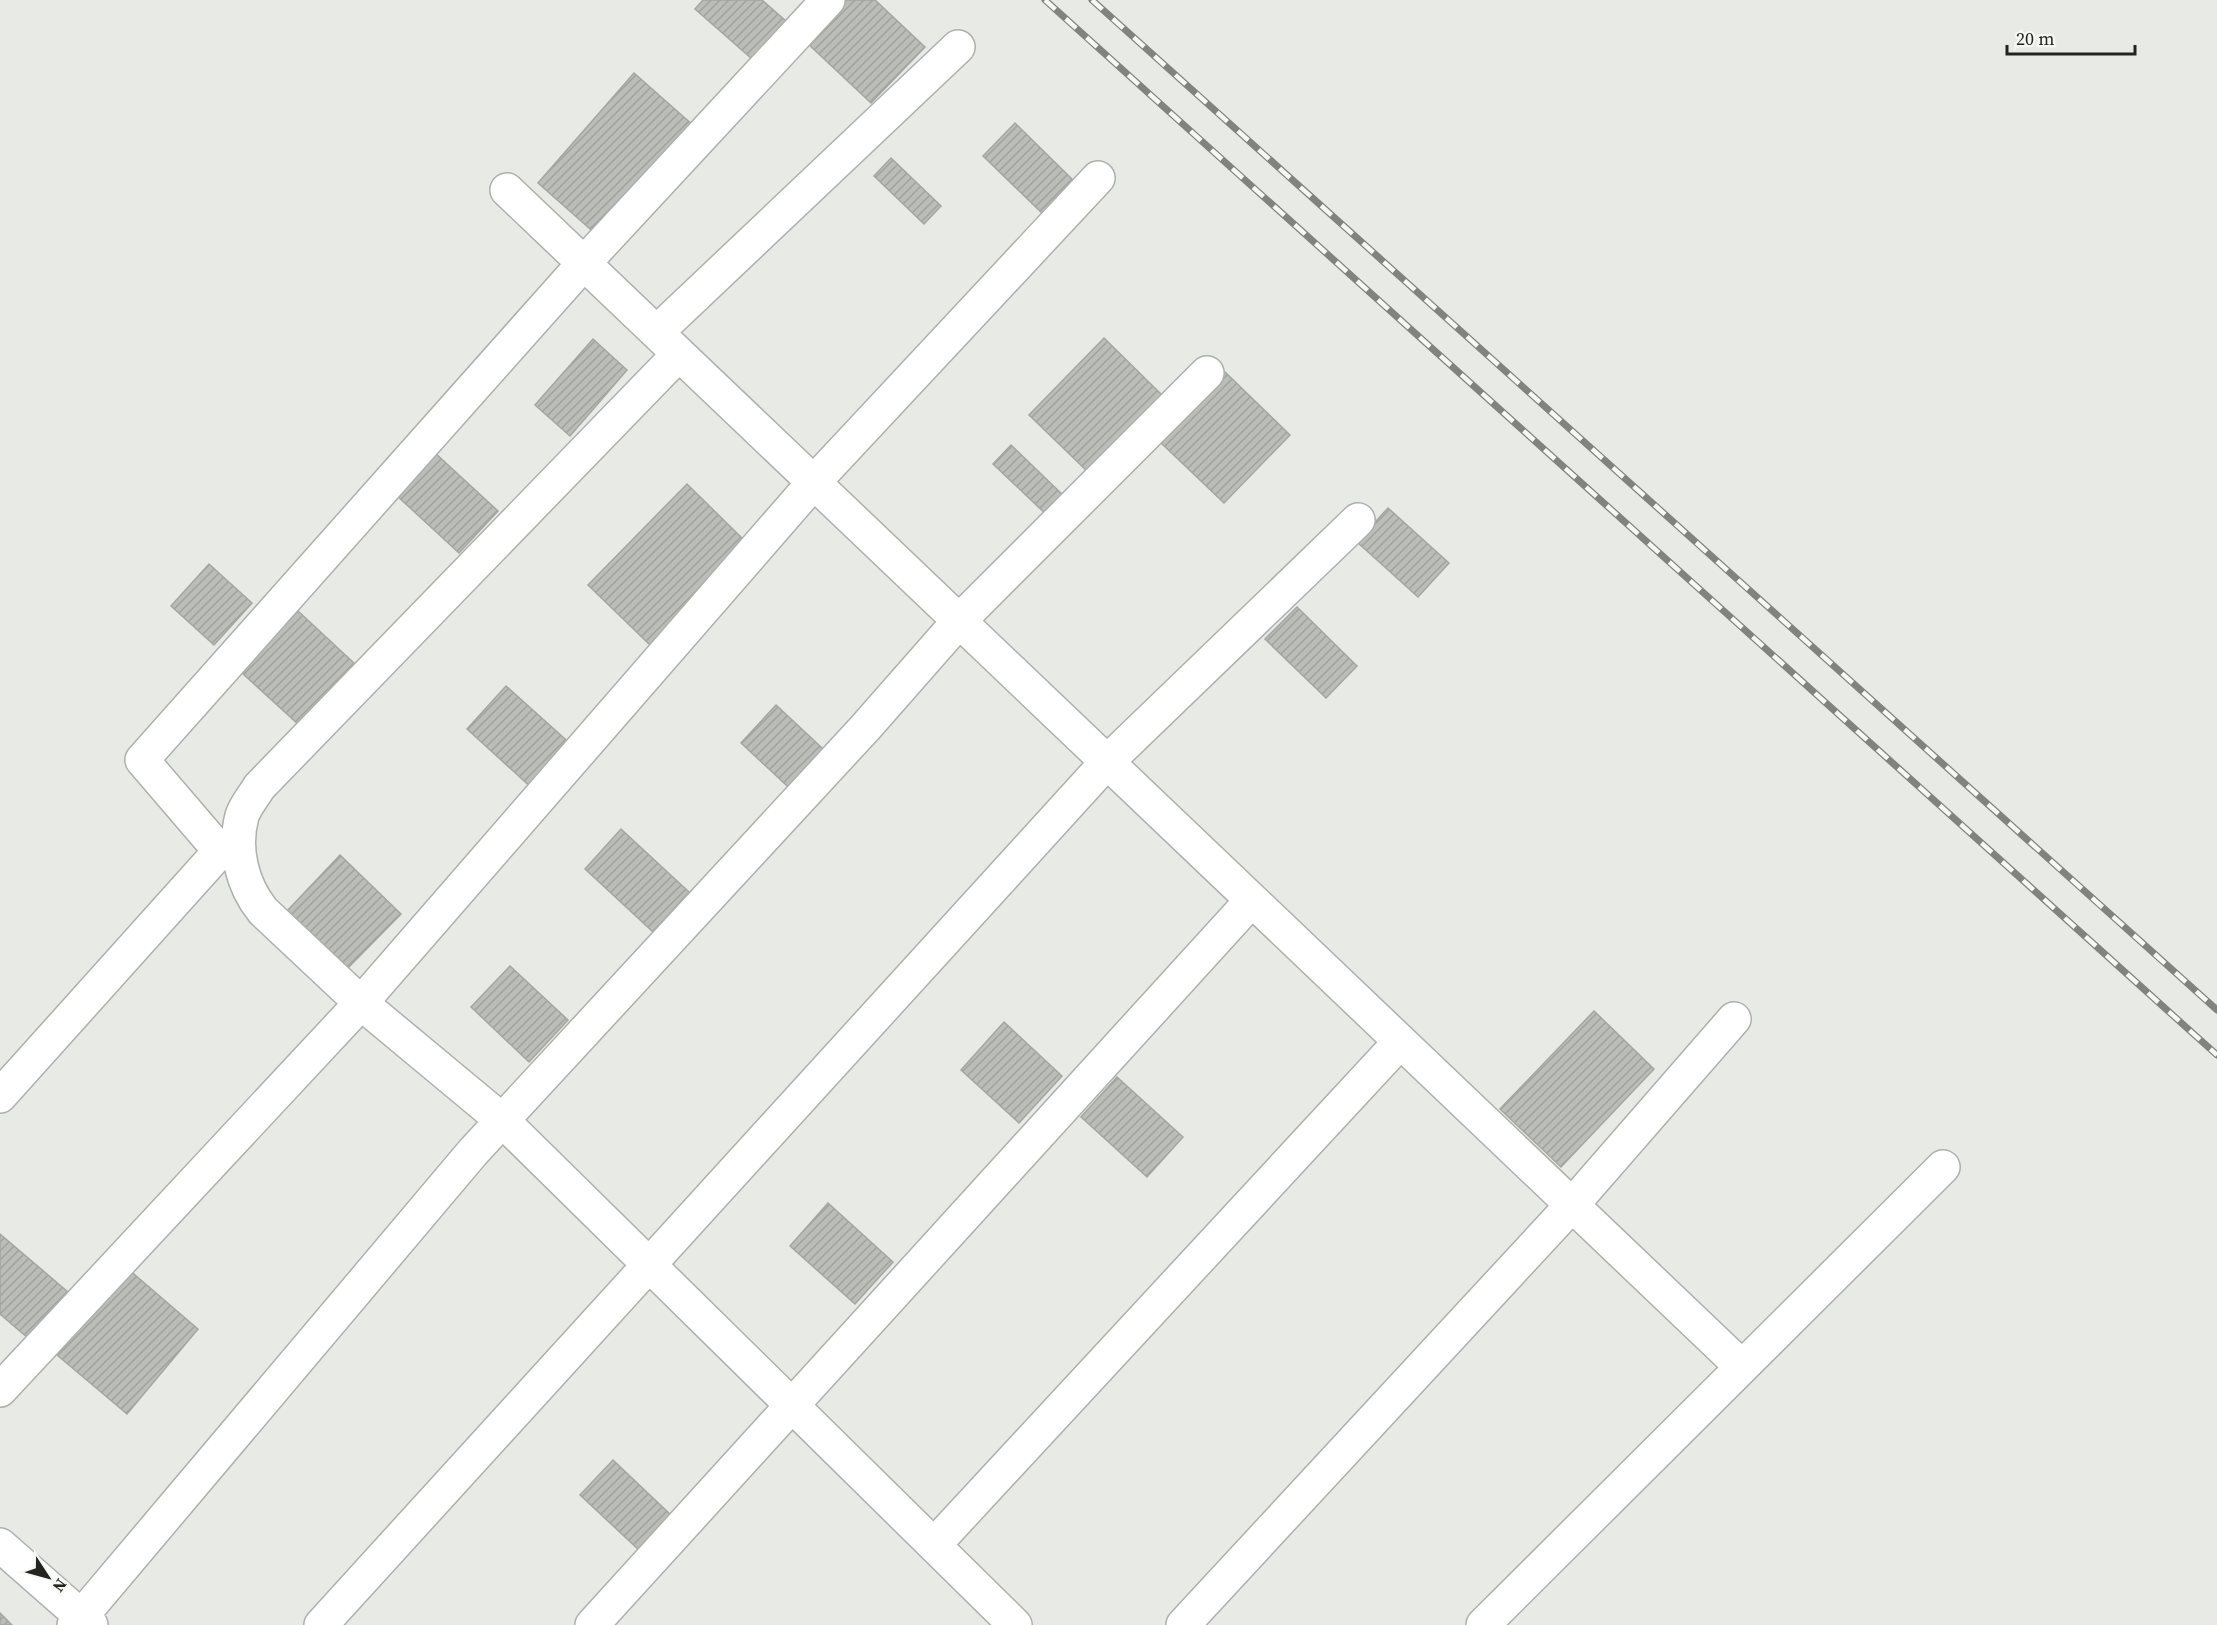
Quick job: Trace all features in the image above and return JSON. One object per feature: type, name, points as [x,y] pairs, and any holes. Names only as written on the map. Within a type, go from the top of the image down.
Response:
[{"type":"street","points":[[828,0],[584,263],[142,760],[229,845],[253,897],[263,911],[361,1003],[503,1121],[1015,1625]]},
{"type":"street","points":[[0,1096],[229,845],[243,814],[260,787],[668,343],[958,47]]},
{"type":"street","points":[[0,1390],[361,1003],[814,482],[1098,178]]},
{"type":"street","points":[[507,190],[1742,1366]]},
{"type":"street","points":[[0,1545],[82,1622],[466,1162],[865,728],[959,621],[1207,372]]},
{"type":"street","points":[[321,1625],[1107,762],[1358,520]]},
{"type":"street","points":[[592,1625],[1252,900]]},
{"type":"street","points":[[1183,1625],[1572,1205],[1734,1018]]},
{"type":"street","points":[[934,1545],[1400,1042]]},
{"type":"street","points":[[1483,1625],[1943,1167]]},
{"type":"building","points":[[703,0],[762,0],[786,21],[752,59],[695,9]]},
{"type":"building","points":[[846,0],[875,0],[925,47],[871,103],[806,42]]},
{"type":"building","points":[[634,73],[694,126],[598,236],[538,183]]},
{"type":"building","points":[[1015,123],[1076,183],[1045,216],[983,156]]},
{"type":"building","points":[[891,158],[941,206],[924,224],[874,176]]},
{"type":"building","points":[[1104,338],[1163,396],[1089,473],[1029,415]]},
{"type":"building","points":[[593,339],[627,370],[570,436],[535,405]]},
{"type":"building","points":[[1225,372],[1290,435],[1224,503],[1159,441]]},
{"type":"building","points":[[1011,445],[1067,499],[1050,518],[993,464]]},
{"type":"building","points":[[434,452],[498,511],[459,553],[395,494]]},
{"type":"building","points":[[687,484],[749,545],[651,646],[588,585]]},
{"type":"building","points":[[1388,508],[1449,563],[1418,597],[1357,542]]},
{"type":"building","points":[[209,564],[252,603],[214,645],[171,606]]},
{"type":"building","points":[[1297,607],[1357,666],[1326,698],[1265,639]]},
{"type":"building","points":[[298,611],[355,664],[299,725],[241,672]]},
{"type":"building","points":[[506,686],[574,747],[534,790],[467,729]]},
{"type":"building","points":[[776,705],[835,760],[800,798],[741,743]]},
{"type":"building","points":[[621,829],[689,892],[653,932],[585,869]]},
{"type":"building","points":[[340,855],[401,914],[347,969],[287,911]]},
{"type":"building","points":[[510,966],[568,1020],[529,1062],[471,1007]]},
{"type":"building","points":[[1594,1011],[1654,1069],[1561,1167],[1500,1109]]},
{"type":"building","points":[[1004,1022],[1062,1076],[1019,1123],[961,1070]]},
{"type":"building","points":[[1117,1077],[1183,1137],[1147,1177],[1081,1117]]},
{"type":"building","points":[[828,1203],[893,1262],[855,1304],[790,1246]]},
{"type":"building","points":[[0,1234],[68,1292],[29,1339],[0,1314]]},
{"type":"building","points":[[128,1269],[198,1329],[127,1414],[57,1355]]},
{"type":"building","points":[[613,1460],[672,1516],[640,1551],[580,1495]]},
{"type":"building","points":[[0,1613],[12,1625],[0,1625]]},
{"type":"railway","points":[[1045,0],[2217,1055]]},
{"type":"railway","points":[[1092,0],[2217,1010]]}]
